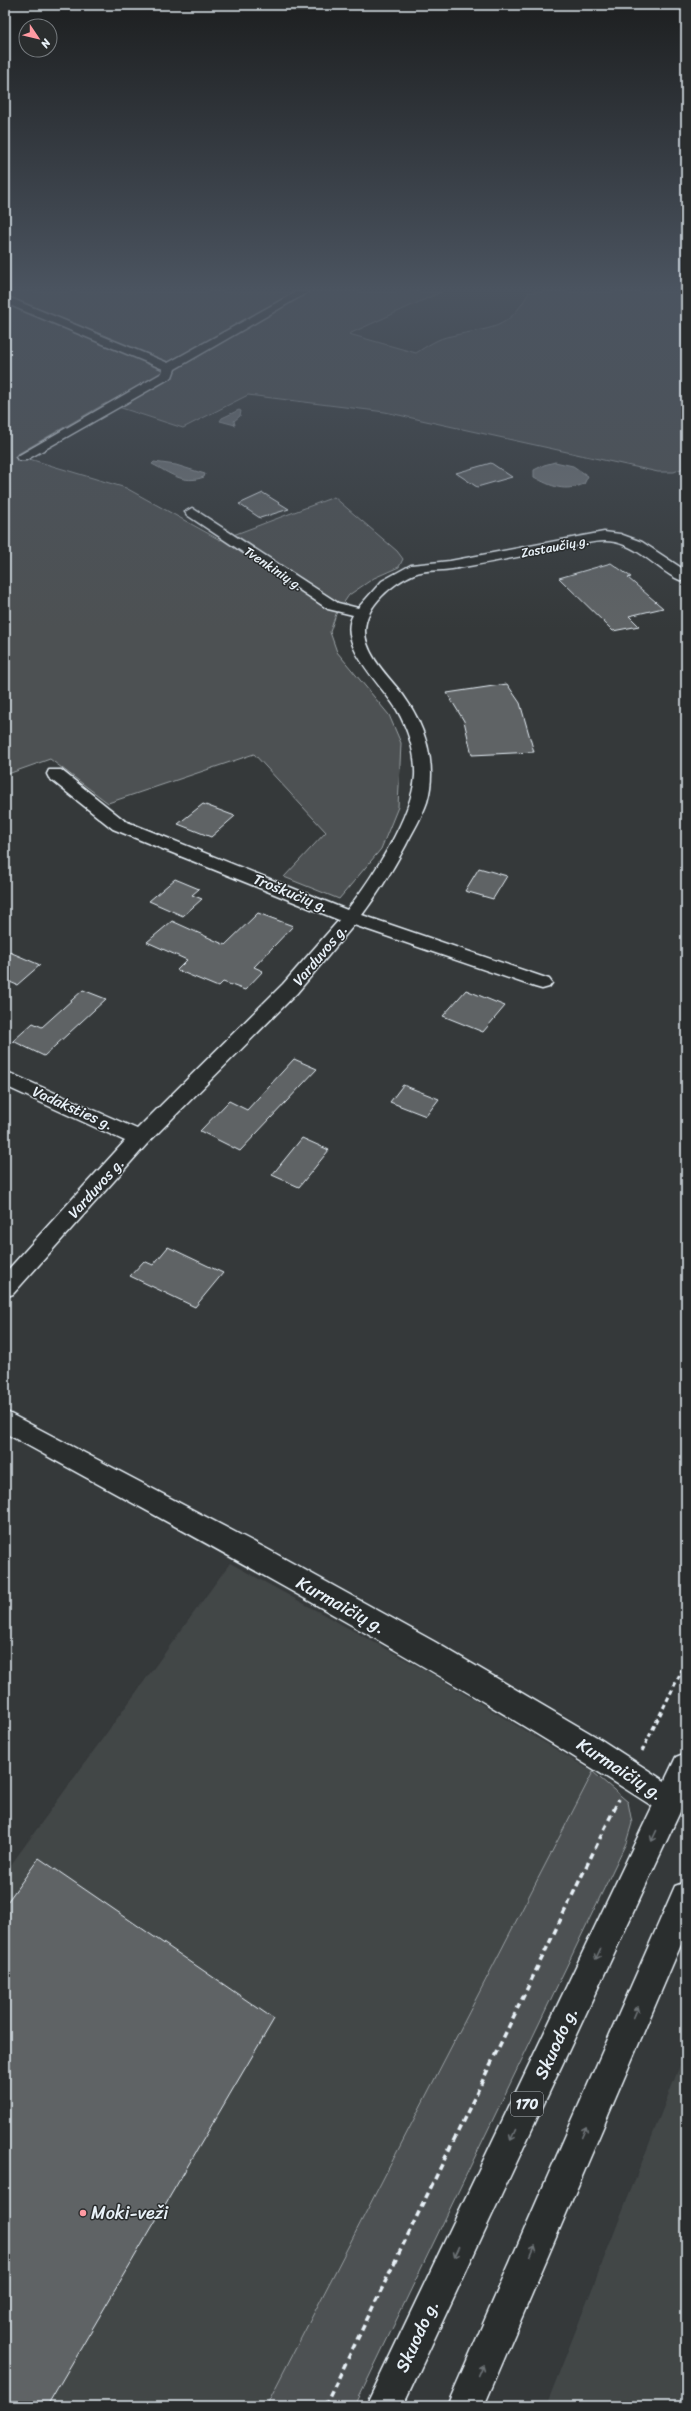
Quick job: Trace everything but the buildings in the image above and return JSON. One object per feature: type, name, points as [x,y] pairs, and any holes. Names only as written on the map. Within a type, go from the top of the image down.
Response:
[{"type":"street","points":[[22,457],[115,405]]},
{"type":"street","name":"Tvenkinių g.","points":[[192,512],[328,603],[362,613]]},
{"type":"street","name":"Zastaučių g.","points":[[412,569],[444,566],[604,536],[618,537],[631,541],[686,578]]},
{"type":"street","name":"Varduvos g.","points":[[5,1288],[140,1139],[300,980],[351,918],[396,849],[414,815],[422,793],[425,771],[416,736],[405,710],[366,657],[357,633],[358,621],[362,613],[379,592],[412,569]]},
{"type":"street","name":"Troškučių g.","points":[[55,774],[119,825],[351,918],[542,983]]},
{"type":"street","name":"Vadaksties g.","points":[[5,1078],[140,1139]]},
{"type":"street","name":"Kurmaičių g.","points":[[5,1421],[417,1646],[530,1711],[670,1801]]},
{"type":"street","name":"Skuodo g.","points":[[384,2406],[686,1767]]},
{"type":"street","points":[[466,2406],[686,1898]]},
{"type":"path","points":[[325,2406],[686,1662]]},
{"type":"shaded area","points":[[5,405],[103,405],[16,455],[126,488],[220,540],[334,497],[397,551],[403,559],[399,567],[374,578],[349,595],[336,614],[330,632],[337,652],[389,715],[401,743],[398,807],[381,849],[339,899],[284,877],[326,832],[254,754],[108,803],[50,759],[5,775]]},
{"type":"shaded area","points":[[111,405],[229,405],[183,428]]},
{"type":"shaded area","points":[[325,405],[686,405],[686,467],[674,472],[658,472],[385,412]]},
{"type":"shaded area","points":[[239,410],[241,411],[240,416],[234,421],[235,425],[220,421],[222,418]]},
{"type":"shaded area","points":[[154,462],[176,465],[205,474],[204,477],[196,479],[183,479],[152,464]]},
{"type":"shaded area","points":[[555,462],[573,466],[588,476],[584,484],[571,488],[565,488],[553,486],[534,477],[534,470]]},
{"type":"shaded area","points":[[230,1563],[430,1673],[593,1772],[266,2406],[5,2406],[5,1873]]},
{"type":"shaded area","points":[[593,1772],[628,1802],[632,1823],[626,1843],[355,2406],[266,2406]]},
{"type":"shaded area","points":[[686,2050],[686,2406],[546,2406]]},
{"type":"place","name":"Moki-veži","points":[[83,2213]]}]
